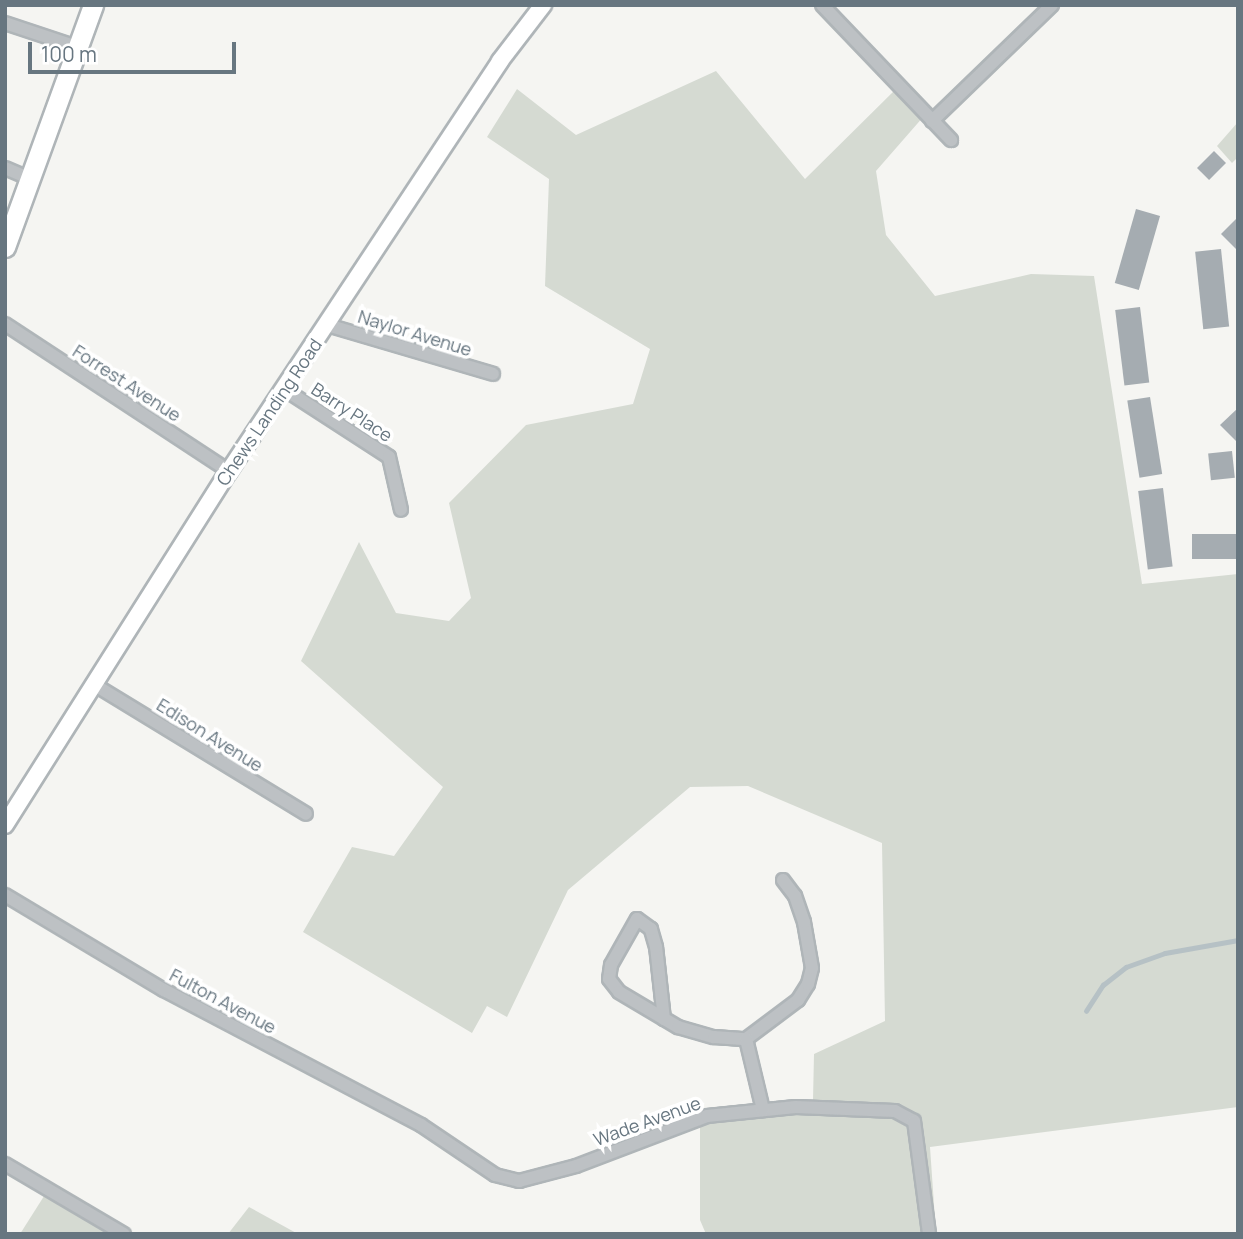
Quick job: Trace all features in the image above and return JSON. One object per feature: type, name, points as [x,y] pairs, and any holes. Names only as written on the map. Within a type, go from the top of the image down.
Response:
[{"type":"main road","points":[[5,247],[93,5]]},
{"type":"street","name":"Chews Landing Road","points":[[5,825],[229,471],[500,61],[543,5]]},
{"type":"street","points":[[822,5],[951,140]]},
{"type":"street","points":[[932,121],[1052,5]]},
{"type":"street","points":[[5,23],[77,47]]},
{"type":"street","points":[[5,168],[31,179]]},
{"type":"street","name":"Forrest Avenue","points":[[5,324],[229,471]]},
{"type":"street","name":"Naylor Avenue","points":[[327,325],[493,374]]},
{"type":"street","name":"Barry Place","points":[[284,389],[389,457],[401,510]]},
{"type":"street","name":"Edison Avenue","points":[[95,685],[306,814]]},
{"type":"street","points":[[664,1019],[656,947],[651,929],[637,919],[611,965],[609,979],[619,992],[664,1019],[714,1037],[746,1039],[798,1000],[808,984],[812,968],[804,922],[795,896],[783,880]]},
{"type":"street","name":"Fulton Avenue","points":[[5,895],[164,990],[428,1130]]},
{"type":"street","points":[[746,1039],[762,1110]]},
{"type":"street","name":"Wade Avenue","points":[[428,1130],[495,1175],[519,1181],[576,1166],[707,1116],[847,1106],[895,1111],[914,1121],[929,1234]]},
{"type":"street","points":[[5,1164],[124,1234]]},
{"type":"shaded area","points":[[716,71],[805,179],[897,88],[924,116],[876,171],[886,235],[935,296],[1031,274],[1094,276],[1142,584],[1238,574],[1238,1107],[930,1147],[936,1234],[706,1234],[700,1220],[700,1123],[813,1100],[814,1054],[885,1021],[882,843],[748,786],[690,787],[568,890],[507,1017],[487,1006],[472,1033],[303,932],[352,847],[394,856],[443,787],[301,661],[359,542],[396,613],[449,621],[471,598],[449,503],[526,425],[633,404],[650,349],[545,286],[549,179],[487,137],[517,89],[576,135]]},
{"type":"shaded area","points":[[1238,122],[1238,157],[1232,163],[1217,146]]},
{"type":"shaded area","points":[[46,1193],[122,1234],[20,1234]]},
{"type":"shaded area","points":[[249,1207],[298,1234],[228,1234]]},
{"type":"building","points":[[1214,151],[1226,163],[1209,180],[1197,168]]},
{"type":"building","points":[[1136,209],[1160,216],[1139,290],[1115,283]]},
{"type":"building","points":[[1238,217],[1238,251],[1221,234]]},
{"type":"building","points":[[1221,249],[1229,327],[1203,329],[1195,252]]},
{"type":"building","points":[[1140,307],[1149,382],[1124,385],[1115,310]]},
{"type":"building","points":[[1150,397],[1162,474],[1139,478],[1127,401]]},
{"type":"building","points":[[1238,408],[1238,443],[1220,425]]},
{"type":"building","points":[[1232,451],[1235,478],[1211,480],[1208,454]]},
{"type":"building","points":[[1163,488],[1173,566],[1148,569],[1138,491]]},
{"type":"building","points":[[1192,534],[1238,534],[1238,559],[1192,559]]},
{"type":"waterway","points":[[1086,1011],[1103,985],[1126,967],[1165,953],[1238,940]]}]
